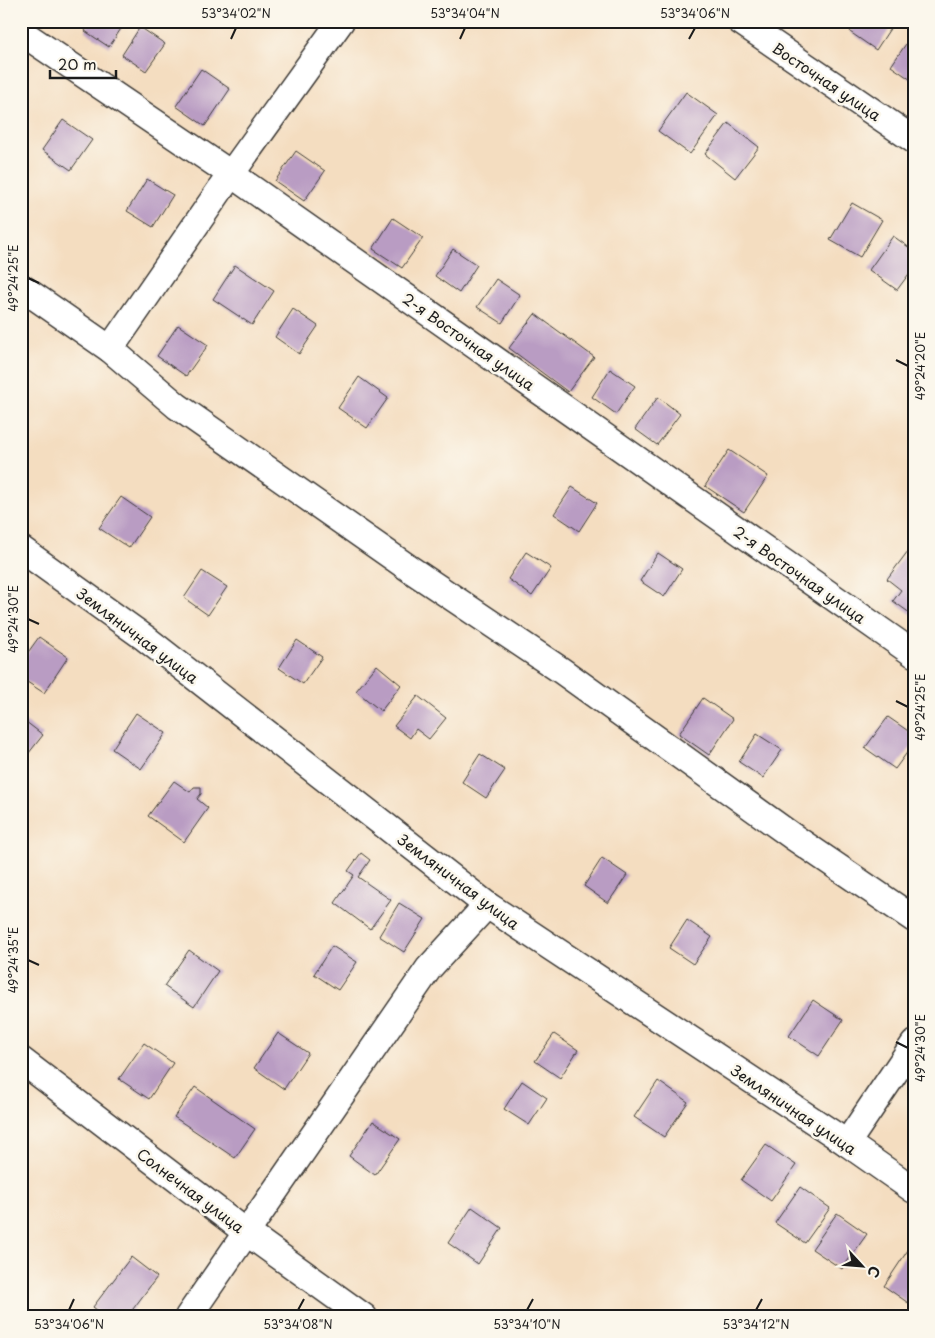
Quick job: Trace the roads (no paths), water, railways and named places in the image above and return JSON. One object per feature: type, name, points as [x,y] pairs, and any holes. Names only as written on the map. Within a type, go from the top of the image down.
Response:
[{"type":"street","points":[[110,349],[231,174],[341,21]]},
{"type":"street","name":"Восточная улица","points":[[740,21],[914,140]]},
{"type":"street","name":"2-я Восточная улица","points":[[21,32],[231,174],[914,654]]},
{"type":"street","points":[[21,287],[110,349],[177,406],[410,569],[562,671],[784,830],[914,919]]},
{"type":"street","name":"Земляничная улица","points":[[21,549],[145,638],[487,905],[914,1190]]},
{"type":"street","points":[[188,1317],[429,968],[487,905]]},
{"type":"street","points":[[847,1144],[914,1044]]},
{"type":"street","name":"Солнечная улица","points":[[21,1060],[246,1232],[364,1317]]}]
